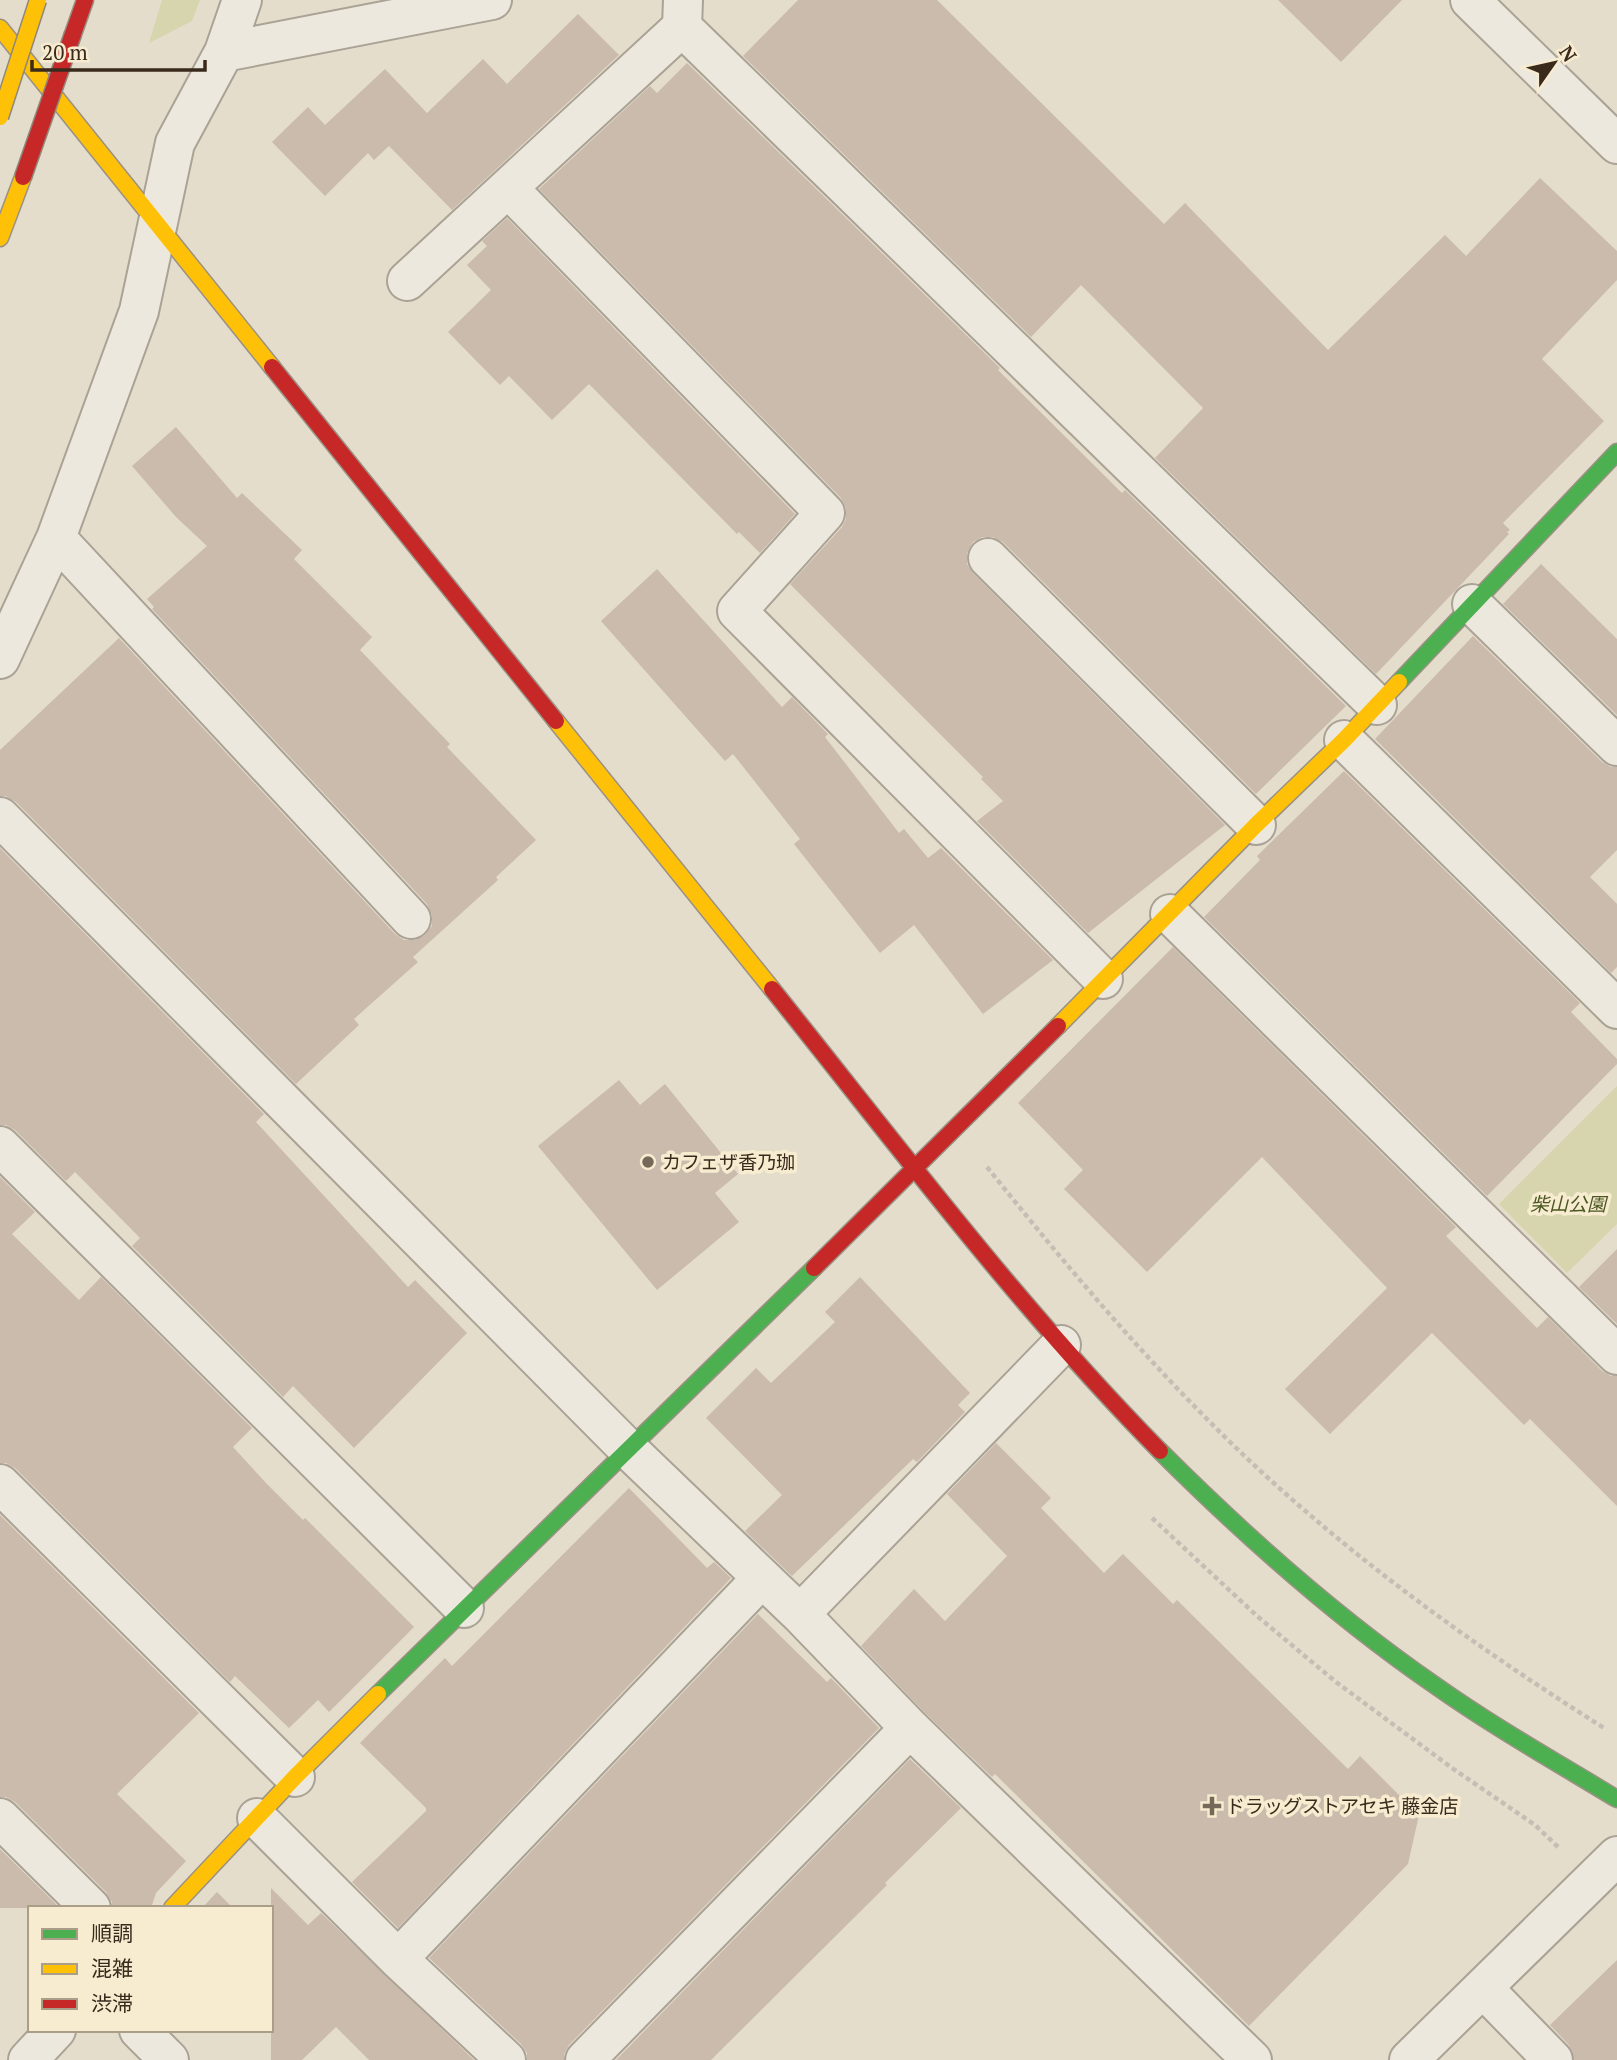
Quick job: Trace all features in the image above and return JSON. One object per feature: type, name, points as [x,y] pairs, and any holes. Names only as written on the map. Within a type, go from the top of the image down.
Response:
[{"type":"main road","points":[[0,117],[38,0]]},
{"type":"main road","points":[[0,238],[85,0]]},
{"type":"main road","points":[[0,27],[916,1169],[1061,1345],[1154,1444],[1258,1543],[1379,1644],[1498,1728],[1617,1799]]},
{"type":"main road","points":[[174,1906],[295,1777],[464,1608],[916,1169],[1256,825],[1344,740],[1617,452]]},
{"type":"street","points":[[0,659],[56,538],[139,311],[175,143],[224,52],[242,0]]},
{"type":"street","points":[[224,52],[492,0]]},
{"type":"street","points":[[1470,0],[1617,144]]},
{"type":"street","points":[[407,281],[509,189],[682,13],[1377,705]]},
{"type":"street","points":[[509,189],[825,513],[737,611],[1103,979]]},
{"type":"street","points":[[56,538],[411,919]]},
{"type":"street","points":[[988,558],[1256,825]]},
{"type":"street","points":[[1472,604],[1617,746]]},
{"type":"street","points":[[1344,740],[1617,1009]]},
{"type":"street","points":[[0,817],[628,1449],[800,1614],[910,1728],[1252,2060]]},
{"type":"street","points":[[1170,914],[1617,1354]]},
{"type":"street","points":[[0,1146],[464,1608]]},
{"type":"street","points":[[800,1614],[1061,1345]]},
{"type":"street","points":[[0,1484],[295,1777]]},
{"type":"street","points":[[398,1959],[761,1579]]},
{"type":"street","points":[[585,2060],[910,1728]]},
{"type":"street","points":[[0,1818],[89,1906]]},
{"type":"street","points":[[257,1818],[398,1959],[506,2060]]},
{"type":"street","points":[[1409,2060],[1617,1856]]},
{"type":"street","points":[[1483,1988],[1553,2060]]},
{"type":"street","points":[[28,2060],[54,2032]]},
{"type":"street","points":[[141,2032],[169,2060]]},
{"type":"path","points":[[956,1128],[1118,1325],[1204,1417],[1262,1472],[1340,1540],[1426,1609],[1537,1686],[1606,1729]]},
{"type":"path","points":[[1535,1825],[1562,1851]]},
{"type":"green space","points":[[162,0],[200,0],[192,21],[149,43]]},
{"type":"green space","name":"柴山公園","points":[[1617,1086],[1617,1224],[1567,1273],[1499,1204]]},
{"type":"building","points":[[798,0],[937,0],[1164,224],[1185,203],[1328,350],[1445,235],[1466,256],[1540,178],[1617,251],[1617,280],[1542,359],[1604,421],[1503,523],[1510,530],[1507,532],[1509,534],[1376,674],[1155,458],[1203,408],[1081,285],[1031,337],[743,56]]},
{"type":"building","points":[[1278,0],[1402,0],[1341,62]]},
{"type":"building","points":[[578,14],[619,55],[452,210],[389,146],[374,160],[368,153],[325,196],[272,142],[308,107],[325,125],[385,69],[427,113],[483,59],[507,84]]},
{"type":"building","points":[[687,63],[1000,368],[998,370],[1122,493],[1125,490],[1346,706],[1256,794],[1003,542],[993,537],[982,537],[973,542],[967,553],[967,564],[973,573],[1225,825],[1088,933],[977,821],[1003,801],[981,779],[983,777],[790,584],[842,527],[846,519],[846,508],[841,498],[539,189],[650,86],[657,93]]},
{"type":"building","points":[[507,218],[795,514],[760,553],[739,532],[737,534],[589,384],[552,420],[509,376],[500,385],[448,332],[491,290],[467,265],[487,246],[482,241]]},
{"type":"building","points":[[176,427],[237,498],[242,493],[302,550],[294,559],[372,637],[360,650],[450,744],[447,747],[536,840],[496,877],[498,880],[413,957],[418,962],[354,1019],[359,1025],[296,1084],[16,802],[6,796],[0,796],[0,750],[119,638],[395,934],[404,940],[415,940],[425,935],[432,926],[432,915],[427,904],[152,609],[154,607],[147,599],[207,546],[176,517],[132,466]]},
{"type":"building","points":[[1541,564],[1617,639],[1617,715],[1503,604]]},
{"type":"building","points":[[657,569],[782,707],[792,697],[828,734],[825,737],[899,833],[904,829],[928,858],[941,848],[1053,960],[983,1014],[914,925],[880,953],[794,844],[800,839],[733,754],[725,761],[601,621]]},
{"type":"building","points":[[1473,636],[1602,762],[1617,767],[1617,850],[1590,877],[1617,904],[1617,967],[1611,973],[1375,739]]},
{"type":"building","points":[[1344,771],[1580,1003],[1571,1012],[1617,1059],[1617,1064],[1487,1196],[1204,917],[1260,860],[1257,856]]},
{"type":"building","points":[[0,848],[264,1114],[256,1122],[408,1287],[415,1280],[467,1333],[354,1448],[293,1386],[283,1397],[132,1246],[140,1238],[75,1172],[66,1181],[15,1130],[0,1125]]},
{"type":"building","points":[[1173,947],[1456,1227],[1446,1236],[1537,1328],[1548,1317],[1602,1371],[1617,1376],[1617,1506],[1530,1419],[1524,1425],[1432,1333],[1330,1434],[1285,1389],[1387,1288],[1262,1157],[1147,1272],[1064,1189],[1083,1170],[1018,1103]]},
{"type":"building","points":[[619,1080],[640,1105],[665,1084],[738,1174],[715,1193],[739,1222],[657,1290],[538,1146]]},
{"type":"building","points":[[0,1177],[35,1212],[12,1234],[79,1300],[101,1277],[252,1428],[233,1447],[303,1520],[305,1518],[414,1627],[329,1712],[318,1700],[289,1728],[235,1676],[230,1682],[15,1468],[0,1463]]},
{"type":"building","points":[[1617,1249],[1617,1324],[1579,1287]]},
{"type":"building","points":[[860,1277],[970,1393],[958,1405],[965,1412],[917,1462],[913,1459],[792,1576],[745,1531],[782,1495],[706,1418],[756,1368],[771,1383],[835,1322],[825,1312]]},
{"type":"building","points":[[996,1443],[1051,1498],[1041,1508],[1104,1573],[1123,1554],[1173,1604],[1177,1600],[1348,1769],[1360,1756],[1419,1815],[1408,1864],[1249,2026],[995,1774],[992,1777],[925,1713],[861,1646],[914,1589],[945,1621],[1007,1556],[947,1494]]},
{"type":"building","points":[[629,1488],[707,1568],[714,1562],[731,1578],[398,1928],[352,1882],[426,1811],[426,1808],[360,1743],[445,1658],[452,1666]]},
{"type":"building","points":[[0,1515],[199,1713],[117,1794],[186,1861],[156,1893],[152,1906],[112,1906],[106,1892],[15,1802],[0,1797]]},
{"type":"building","points":[[758,1614],[827,1682],[831,1678],[879,1728],[569,2045],[564,2060],[527,2060],[527,2053],[521,2044],[429,1958]]},
{"type":"building","points":[[910,1759],[961,1808],[885,1883],[887,1885],[711,2060],[616,2060]]},
{"type":"building","points":[[0,1849],[58,1906],[0,1908]]},
{"type":"building","points":[[271,1888],[308,1925],[321,1913],[474,2060],[369,2060],[336,2027],[302,2060],[271,2060]]},
{"type":"building","points":[[217,1892],[231,1906],[204,1906]]},
{"type":"building","points":[[1617,1960],[1617,2060],[1574,2060],[1569,2045],[1550,2025]]},
{"type":"traffic: fast","points":[[1399,682],[1617,452]]},
{"type":"traffic: fast","points":[[378,1694],[814,1268]]},
{"type":"traffic: fast","points":[[1160,1451],[1259,1545],[1363,1633],[1480,1716],[1617,1799]]},
{"type":"traffic: slow","points":[[0,117],[38,0]]},
{"type":"traffic: slow","points":[[0,28],[272,367]]},
{"type":"traffic: slow","points":[[0,238],[23,177]]},
{"type":"traffic: slow","points":[[1058,1026],[1399,682]]},
{"type":"traffic: slow","points":[[556,721],[772,989]]},
{"type":"traffic: slow","points":[[174,1906],[295,1777],[378,1694]]},
{"type":"traffic: jam","points":[[73,34],[85,0]]},
{"type":"traffic: jam","points":[[23,177],[73,34]]},
{"type":"traffic: jam","points":[[272,367],[556,721]]},
{"type":"traffic: jam","points":[[772,989],[1008,1283],[1108,1397],[1160,1451]]},
{"type":"traffic: jam","points":[[814,1268],[1058,1026]]},
{"type":"place","name":"カフェザ香乃珈","points":[[648,1162]]},
{"type":"place","name":"ドラッグストアセキ 藤金店","points":[[1212,1806]]}]
